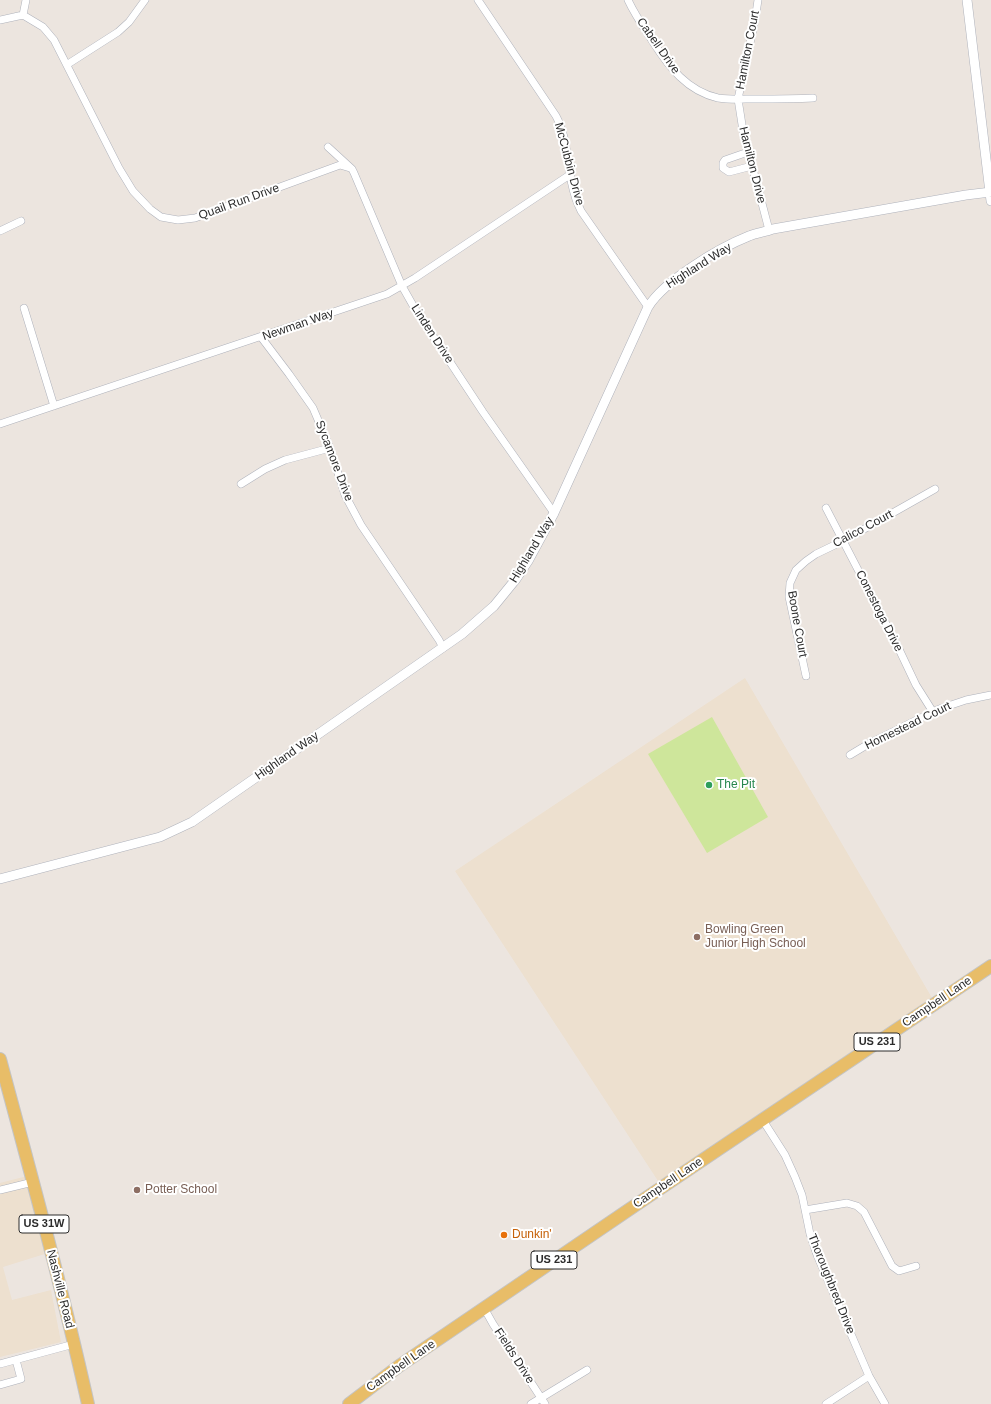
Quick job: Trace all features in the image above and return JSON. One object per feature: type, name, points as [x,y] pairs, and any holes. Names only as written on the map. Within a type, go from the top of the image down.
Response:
[{"type":"main road","name":"Campbell Lane","points":[[349,1404],[399,1366],[484,1308],[762,1119],[991,966]]},
{"type":"main road","name":"Nashville Road","points":[[0,1059],[33,1182],[88,1404]]},
{"type":"street","points":[[0,20],[23,14],[26,0]]},
{"type":"street","points":[[68,64],[118,32],[145,0]]},
{"type":"street","name":"McCubbin Drive","points":[[478,0],[556,116],[564,137],[575,197],[581,211],[648,307]]},
{"type":"street","name":"Cabell Drive","points":[[628,0],[666,62],[680,78],[694,88],[719,98],[813,98]]},
{"type":"street","name":"Hamilton Court","points":[[738,99],[756,20],[758,0]]},
{"type":"street","points":[[967,0],[991,195]]},
{"type":"street","name":"Quail Run Drive","points":[[23,14],[49,33],[54,40],[68,64],[128,184],[150,209],[161,217],[178,220],[195,218],[340,165],[350,168]]},
{"type":"street","name":"Hamilton Drive","points":[[738,99],[743,132],[769,230]]},
{"type":"street","name":"Linden Drive","points":[[328,147],[354,173],[402,286],[415,309],[554,513]]},
{"type":"street","points":[[748,152],[725,160],[723,168],[729,172],[752,166]]},
{"type":"street","name":"Newman Way","points":[[0,424],[377,298],[402,286],[571,174]]},
{"type":"street","name":"Highland Way","points":[[0,879],[137,844],[177,830],[203,815],[443,648],[479,621],[502,597],[528,561],[554,513],[648,307],[656,295],[665,286],[707,258],[749,236],[769,230],[966,195],[991,195]]},
{"type":"street","points":[[0,231],[21,221]]},
{"type":"street","points":[[24,308],[54,406]]},
{"type":"street","name":"Sycamore Drive","points":[[261,337],[308,399],[330,448],[345,495],[361,525],[443,648]]},
{"type":"street","points":[[241,484],[265,469],[285,460],[330,448]]},
{"type":"street","name":"Calico Court","points":[[795,572],[801,565],[816,554],[843,541],[935,489]]},
{"type":"street","name":"Conestoga Drive","points":[[826,508],[916,685],[932,712]]},
{"type":"street","name":"Boone Court","points":[[795,572],[790,583],[789,597],[806,676]]},
{"type":"street","name":"Homestead Court","points":[[850,755],[870,743],[932,712],[952,704],[991,695]]},
{"type":"street","name":"Thoroughbred Drive","points":[[762,1119],[792,1169],[802,1195],[810,1234],[817,1255],[869,1376],[885,1404]]},
{"type":"street","points":[[0,1190],[33,1182]]},
{"type":"street","points":[[805,1210],[847,1203],[857,1206],[864,1212],[892,1266],[899,1271],[916,1266]]},
{"type":"street","name":"Fields Drive","points":[[484,1308],[543,1401]]},
{"type":"street","points":[[0,1364],[74,1344]]},
{"type":"street","points":[[0,1385],[21,1379],[16,1360]]},
{"type":"street","points":[[531,1404],[543,1401],[586,1370]]},
{"type":"street","points":[[826,1404],[869,1376]]},
{"type":"shaded area","name":"Bowling Green Junior High School","points":[[745,678],[935,1003],[662,1187],[455,871]]},
{"type":"shaded area","points":[[31,1175],[51,1252],[3,1267],[12,1300],[51,1290],[61,1342],[0,1357],[0,1183]]},
{"type":"green space","name":"The Pit","points":[[712,717],[768,817],[707,853],[648,754]]},
{"type":"place","name":"The Pit","points":[[709,785]]},
{"type":"place","name":"Bowling Green Junior High School","points":[[697,937]]},
{"type":"place","name":"Potter School","points":[[137,1190]]},
{"type":"place","name":"Dunkin'","points":[[504,1235]]}]
